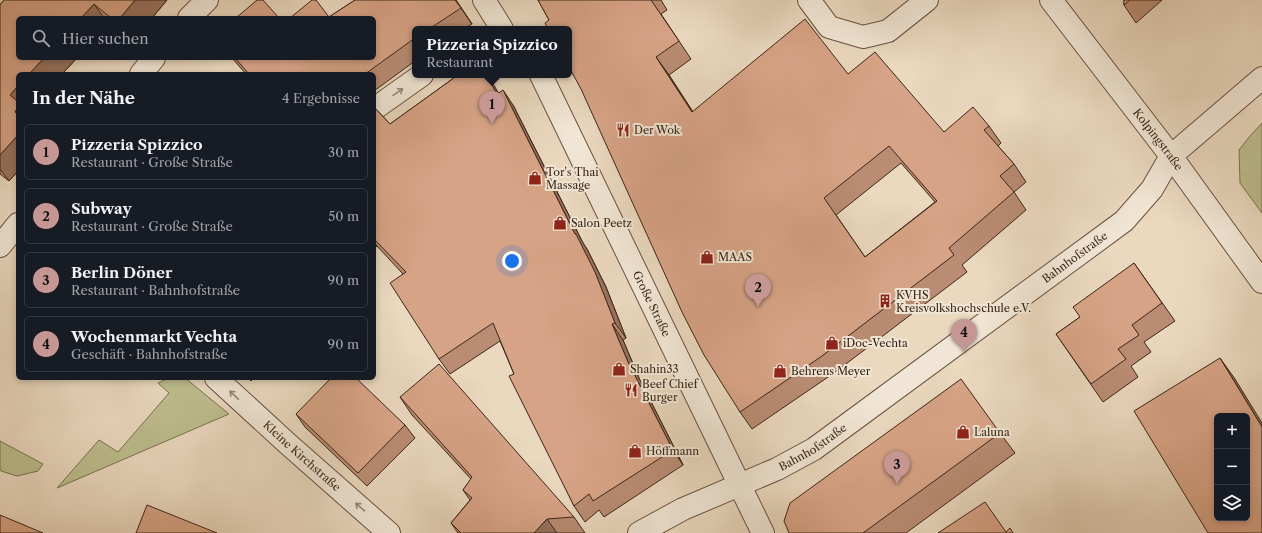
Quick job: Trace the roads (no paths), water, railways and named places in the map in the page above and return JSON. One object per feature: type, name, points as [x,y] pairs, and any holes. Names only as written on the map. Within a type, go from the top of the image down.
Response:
[{"type":"street","points":[[191,16],[206,0]]},
{"type":"street","points":[[484,0],[498,26]]},
{"type":"street","points":[[808,0],[829,27],[863,37],[888,31],[927,0]]},
{"type":"street","name":"Kolpingstraße","points":[[1052,0],[1171,156],[1262,282]]},
{"type":"street","points":[[143,72],[152,60]]},
{"type":"street","points":[[376,108],[418,78]]},
{"type":"street","name":"Große Straße","points":[[541,78],[763,533]]},
{"type":"street","name":"Bahnhofstraße","points":[[639,533],[683,509],[777,470],[814,449],[1124,221],[1152,189],[1171,156],[1262,78]]},
{"type":"street","points":[[0,246],[16,226]]},
{"type":"street","name":"Kleine Kirchstraße","points":[[218,380],[389,533]]},
{"type":"place","name":"Pizzeria Spizzico","points":[[492,124]]},
{"type":"place","name":"Der Wok","points":[[623,130]]},
{"type":"place","name":"Tor's Thai Massage","points":[[535,178]]},
{"type":"place","name":"Salon Peetz","points":[[560,223]]},
{"type":"place","name":"MAAS","points":[[707,257]]},
{"type":"place","name":"KVHS Kreisvolkshochschule e.V.","points":[[885,301]]},
{"type":"place","name":"Subway","points":[[758,307]]},
{"type":"place","name":"iDoc-Vechta","points":[[832,343]]},
{"type":"place","name":"Wochenmarkt Vechta","points":[[964,352]]},
{"type":"place","name":"Shahin33","points":[[619,369]]},
{"type":"place","name":"Behrens Meyer","points":[[780,371]]},
{"type":"place","name":"Beef Chief Burger","points":[[631,390]]},
{"type":"place","name":"Laluna","points":[[963,432]]},
{"type":"place","name":"Höffmann","points":[[635,451]]},
{"type":"place","name":"Berlin Döner","points":[[897,484]]}]
